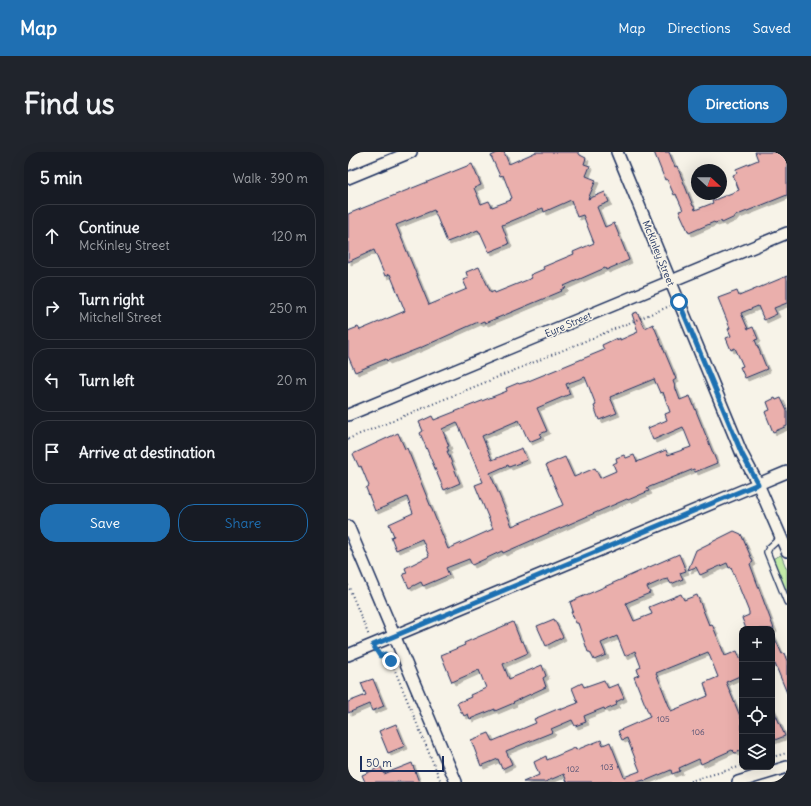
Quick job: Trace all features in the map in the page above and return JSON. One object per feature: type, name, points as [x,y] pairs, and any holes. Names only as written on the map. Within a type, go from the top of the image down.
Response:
[{"type":"street","points":[[348,178],[411,152]]},
{"type":"street","name":"McKinley Street","points":[[617,152],[742,454],[758,484],[787,551]]},
{"type":"street","name":"Eyre Street","points":[[348,415],[787,233]]},
{"type":"street","points":[[348,655],[787,472]]},
{"type":"street","points":[[348,526],[456,782]]},
{"type":"street","points":[[738,782],[787,766]]},
{"type":"lane","points":[[781,537],[769,548],[767,552],[787,602]]},
{"type":"path","points":[[348,439],[679,302]]},
{"type":"path","points":[[348,585],[373,645],[380,656],[385,654],[391,661],[441,782]]},
{"type":"path","points":[[775,756],[787,753]]},
{"type":"path","points":[[690,781],[739,767]]},
{"type":"green space","points":[[781,555],[787,570],[787,594],[772,559]]},
{"type":"building","points":[[499,152],[504,152],[509,164],[536,152],[578,152],[586,158],[584,164],[590,166],[586,176],[596,180],[588,199],[605,192],[609,202],[597,207],[605,227],[614,223],[629,260],[606,270],[605,268],[564,286],[566,288],[561,290],[562,291],[512,312],[485,323],[484,321],[478,322],[420,348],[387,361],[386,359],[355,372],[348,356],[348,331],[358,327],[360,330],[405,311],[390,274],[385,276],[374,250],[348,262],[348,214],[472,164],[481,185],[474,188],[481,204],[489,201],[492,207],[511,200],[510,199],[512,198],[503,175],[500,176],[491,156]],"holes":[[[571,200],[577,217],[583,215],[594,243],[573,252],[574,254],[543,267],[544,269],[530,275],[532,278],[495,293],[494,291],[491,293],[479,267],[466,272],[468,278],[463,280],[467,289],[429,305],[396,225],[434,210],[447,242],[478,230],[489,252],[509,244],[502,225],[543,208],[544,212]]]},
{"type":"building","points":[[654,152],[669,152],[675,167],[677,166],[695,210],[713,203],[712,201],[714,200],[727,200],[727,195],[739,190],[733,175],[737,173],[736,169],[758,160],[755,152],[787,152],[787,195],[735,216],[722,223],[721,221],[714,222],[689,233],[679,211],[683,210],[676,194],[674,195],[667,179],[665,180]]},
{"type":"building","points":[[787,276],[787,303],[774,308],[777,314],[764,320],[758,306],[741,313],[748,329],[753,327],[758,339],[755,340],[767,369],[745,378],[740,367],[743,366],[735,348],[731,350],[726,338],[731,336],[728,329],[730,328],[718,298],[737,291],[739,296]]},
{"type":"building","points":[[637,312],[645,328],[653,324],[676,379],[673,381],[680,400],[690,396],[717,463],[695,472],[694,469],[647,488],[649,491],[628,500],[627,499],[503,553],[502,551],[472,565],[469,559],[446,568],[449,575],[423,586],[421,582],[409,588],[403,574],[407,573],[405,568],[429,556],[422,539],[396,550],[391,537],[394,536],[389,524],[413,513],[407,497],[375,511],[366,488],[369,486],[361,466],[359,467],[353,454],[398,433],[405,449],[407,448],[448,549],[493,529],[475,485],[483,482],[457,422],[442,429],[449,446],[447,447],[449,451],[447,451],[460,483],[444,490],[420,433],[423,431],[419,422],[432,416],[434,420],[507,391],[506,388],[518,383],[526,382],[604,350],[602,345],[617,338],[617,340],[620,338],[620,340],[638,332],[632,314]],"holes":[[[585,377],[596,405],[594,406],[599,420],[617,413],[610,397],[654,379],[660,393],[663,392],[670,412],[665,414],[667,420],[648,428],[653,440],[683,427],[691,447],[668,455],[666,450],[637,462],[634,455],[626,458],[624,455],[616,458],[617,462],[613,464],[616,471],[600,478],[595,468],[574,477],[565,457],[546,465],[563,505],[512,526],[490,473],[508,465],[509,467],[527,460],[522,448],[492,460],[482,436],[519,420],[529,442],[541,437],[540,434],[547,431],[537,408],[570,394],[566,384]]]},
{"type":"building","points":[[775,398],[776,400],[781,398],[787,411],[787,426],[773,432],[765,412],[770,410],[767,402]]},
{"type":"building","points":[[734,531],[741,534],[753,562],[750,564],[773,626],[745,626],[742,618],[749,615],[749,612],[731,567],[729,568],[727,563],[700,575],[696,567],[688,570],[696,550]]},
{"type":"building","points":[[679,554],[686,571],[680,573],[683,579],[671,584],[668,579],[663,580],[647,587],[650,593],[626,603],[634,621],[652,614],[649,607],[681,594],[684,600],[697,595],[709,625],[712,624],[725,656],[737,651],[739,656],[739,676],[726,682],[739,714],[739,751],[735,753],[732,750],[701,764],[699,759],[679,768],[680,771],[672,774],[671,770],[645,781],[567,782],[564,774],[545,782],[523,782],[539,775],[534,762],[546,756],[547,760],[575,748],[576,750],[601,740],[603,745],[610,742],[624,777],[640,771],[627,738],[622,740],[618,731],[650,717],[634,677],[639,675],[637,669],[641,667],[635,651],[625,656],[617,636],[601,643],[606,655],[594,660],[590,652],[588,652],[578,623],[576,623],[571,612],[573,611],[570,602]],"holes":[[[708,652],[718,677],[704,683],[708,696],[671,711],[656,673]]]},
{"type":"building","points":[[554,619],[563,637],[546,646],[537,626]]},
{"type":"building","points":[[513,622],[521,642],[523,641],[528,653],[503,664],[509,679],[542,665],[546,676],[543,678],[546,687],[495,711],[495,709],[470,719],[468,714],[464,716],[457,703],[486,688],[479,670],[452,682],[441,655],[465,645],[464,643]]},
{"type":"building","points":[[775,639],[787,661],[787,693],[775,664]]},
{"type":"building","points":[[373,679],[384,706],[372,711],[369,704],[348,713],[348,702],[366,695],[361,683]]},
{"type":"building","points":[[604,680],[608,688],[618,684],[624,698],[616,702],[617,705],[605,710],[604,708],[584,716],[586,722],[575,726],[572,720],[551,729],[553,732],[506,751],[512,764],[502,769],[498,759],[481,766],[471,740],[489,733],[493,741],[536,723],[534,719],[560,708],[560,710],[578,703],[572,688],[582,683],[584,687]]},
{"type":"building","points":[[775,713],[785,736],[775,740]]},
{"type":"building","points":[[396,724],[405,746],[388,753],[379,731]]},
{"type":"building","points":[[412,763],[419,782],[365,782],[362,775],[381,767],[384,774]]},
{"type":"route","points":[[391,661],[385,654],[380,656],[373,645],[758,484],[742,454],[679,302]]}]
